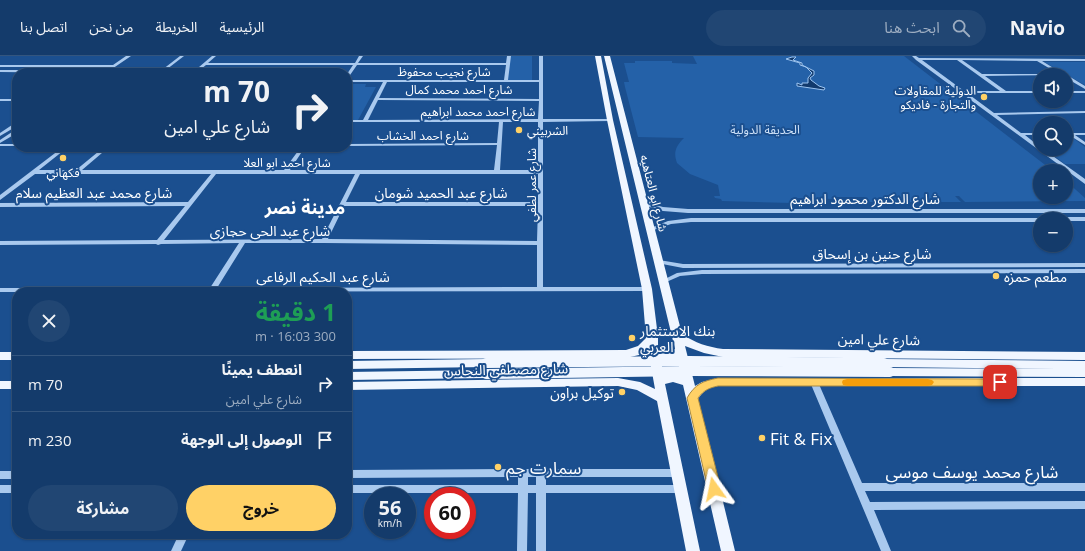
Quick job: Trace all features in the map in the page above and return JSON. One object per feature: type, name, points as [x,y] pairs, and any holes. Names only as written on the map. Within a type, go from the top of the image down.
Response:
[{"type":"main road","name":"شارع ابو العتاهيه","points":[[598,56],[610,120],[647,289],[659,381],[693,551]]},
{"type":"main road","name":"شارع ابو العتاهيه","points":[[607,56],[693,398],[728,551]]},
{"type":"main road","name":"شارع مصطفي النحاس","points":[[352,355],[633,353],[644,347],[653,336]]},
{"type":"main road","name":"شارع علي امين","points":[[677,336],[689,345],[705,350],[723,353],[1085,356]]},
{"type":"main road","points":[[654,350],[668,354],[675,354],[681,351]]},
{"type":"main road","points":[[744,353],[739,363],[742,370],[749,377],[760,382]]},
{"type":"main road","points":[[595,383],[603,378],[606,374],[607,367],[603,360],[596,354]]},
{"type":"main road","points":[[0,356],[12,356]]},
{"type":"main road","points":[[0,360],[12,357]]},
{"type":"main road","points":[[352,365],[690,370],[1085,365]]},
{"type":"main road","points":[[887,367],[1085,373]]},
{"type":"main road","points":[[352,376],[486,368]]},
{"type":"main road","points":[[659,381],[673,378],[689,382]]},
{"type":"main road","name":"شارع مصطفي النحاس","points":[[352,386],[618,382],[633,384],[662,398]]},
{"type":"main road","points":[[693,398],[699,388],[712,383],[1085,382]]},
{"type":"main road","points":[[0,385],[12,385]]},
{"type":"street","points":[[110,68],[129,56]]},
{"type":"street","points":[[166,68],[182,56]]},
{"type":"street","points":[[200,68],[214,56]]},
{"type":"street","points":[[352,70],[361,56]]},
{"type":"street","points":[[506,81],[509,56]]},
{"type":"street","name":"شارع عمر لطفي","points":[[540,289],[541,56]]},
{"type":"street","points":[[1031,56],[1051,68]]},
{"type":"street","points":[[913,58],[1085,60]]},
{"type":"street","points":[[913,58],[1085,182]]},
{"type":"street","points":[[913,58],[1054,164]]},
{"type":"street","points":[[958,59],[1005,92]]},
{"type":"street","points":[[204,64],[508,64]]},
{"type":"street","points":[[0,66],[113,66]]},
{"type":"street","points":[[0,70],[6,66]]},
{"type":"street","points":[[0,70],[12,70]]},
{"type":"street","points":[[980,75],[1033,75]]},
{"type":"street","name":"شارع نجيب محفوظ","points":[[352,81],[541,81]]},
{"type":"street","points":[[365,121],[386,81]]},
{"type":"street","points":[[1073,81],[1085,88]]},
{"type":"street","points":[[962,92],[1033,92]]},
{"type":"street","points":[[1073,92],[1085,92]]},
{"type":"street","name":"شارع احمد محمد كمال","points":[[377,99],[541,100]]},
{"type":"street","points":[[0,100],[12,100]]},
{"type":"street","points":[[992,114],[1085,112]]},
{"type":"street","points":[[497,171],[502,120]]},
{"type":"street","name":"شارع احمد محمد ابراهيم","points":[[352,121],[610,120]]},
{"type":"street","points":[[1,134],[12,127]]},
{"type":"street","points":[[1019,134],[1033,134]]},
{"type":"street","points":[[1073,134],[1085,134]]},
{"type":"street","points":[[0,143],[12,135]]},
{"type":"street","points":[[1073,136],[1085,144]]},
{"type":"street","points":[[0,143],[12,144]]},
{"type":"street","name":"شارع احمد الخشاب","points":[[352,145],[500,144]]},
{"type":"street","points":[[0,198],[60,152]]},
{"type":"street","points":[[77,172],[101,152]]},
{"type":"street","points":[[286,172],[300,152]]},
{"type":"street","name":"شارع احمد ابو العلا","points":[[34,172],[540,172]]},
{"type":"street","points":[[158,243],[215,172]]},
{"type":"street","points":[[324,242],[358,172]]},
{"type":"street","points":[[1073,179],[1085,188]]},
{"type":"street","name":"شارع محمد عبد العظيم سلام","points":[[0,205],[189,204]]},
{"type":"street","name":"شارع عبد الحميد شومان","points":[[342,204],[541,204]]},
{"type":"street","name":"شارع الدكتور محمود ابراهيم","points":[[645,204],[663,209],[688,211],[1085,211]]},
{"type":"street","points":[[688,211],[683,215],[685,218],[691,220]]},
{"type":"street","points":[[1073,220],[1085,219]]},
{"type":"street","name":"شارع الدكتور محمود ابراهيم","points":[[651,229],[670,222],[691,220],[1033,220]]},
{"type":"street","points":[[214,287],[243,242]]},
{"type":"street","name":"شارع عبد الحى حجازى","points":[[0,243],[540,243]]},
{"type":"street","name":"شارع حنين بن إسحاق","points":[[659,262],[683,266],[1085,265]]},
{"type":"street","points":[[683,266],[682,269],[686,273]]},
{"type":"street","name":"شارع حنين بن إسحاق","points":[[664,281],[673,276],[686,273],[1085,271]]},
{"type":"street","name":"شارع عبد الحكيم الرفاعي","points":[[352,290],[647,289]]},
{"type":"street","name":"شارع عبد الحكيم الرفاعي","points":[[0,290],[12,290]]},
{"type":"street","points":[[814,382],[886,551]]},
{"type":"street","points":[[522,551],[523,473]]},
{"type":"street","points":[[541,473],[541,551]]},
{"type":"street","points":[[352,474],[677,473]]},
{"type":"street","points":[[0,475],[12,475]]},
{"type":"street","name":"شارع محمد يوسف موسى","points":[[858,487],[1085,487]]},
{"type":"street","points":[[0,489],[12,489]]},
{"type":"street","points":[[352,489],[680,489]]},
{"type":"street","points":[[867,506],[1085,505]]},
{"type":"street","points":[[176,551],[182,539]]},
{"type":"green space","points":[[509,56],[532,56],[532,80],[507,80]]},
{"type":"green space","name":"الحديقة الدولية","points":[[693,56],[904,56],[1044,164],[1033,164],[1033,201],[965,202],[959,196],[955,196],[961,202],[870,202],[864,197],[835,197],[835,199],[791,198],[793,203],[722,201],[714,196],[720,196],[718,185],[690,174],[677,163],[675,152],[684,138],[638,137],[624,82],[629,82],[624,63],[635,63],[635,61],[672,61],[672,63],[697,64]]},
{"type":"green space","points":[[1044,62],[1085,62],[1085,85],[1073,78],[1073,68],[1055,68]]},
{"type":"green space","points":[[352,84],[366,84],[365,87],[376,87],[358,120],[352,120]]},
{"type":"green space","points":[[1073,138],[1085,147],[1085,164],[1065,164],[1054,156],[1073,156]]},
{"type":"green space","name":"الحديقة الدولية","points":[[1073,187],[1085,198],[1085,201],[1073,201]]},
{"type":"shaded area","points":[[796,57],[793,60],[802,63],[802,65],[806,67],[800,65],[800,63],[786,59]]},
{"type":"shaded area","points":[[806,67],[814,71],[814,75],[810,78],[811,80],[819,86],[825,88],[824,90],[797,86],[797,83],[802,85],[802,83],[808,83],[808,78],[812,73]]},
{"type":"slow traffic","points":[[847,382],[928,382]]},
{"type":"place","name":"الدولية للمقاولات والتجارة - فاديكو","points":[[984,97]]},
{"type":"place","name":"الشربيني","points":[[519,130]]},
{"type":"place","name":"فكهاني","points":[[63,158]]},
{"type":"place","name":"مطعم حمزه","points":[[996,276]]},
{"type":"place","name":"بنك الاستثمار العربي","points":[[632,338]]},
{"type":"place","name":"توكيل براون","points":[[622,392]]},
{"type":"place","name":"Fit & Fix","points":[[762,438]]},
{"type":"place","name":"سمارت جم","points":[[498,467]]},
{"type":"district","name":"مدينة نصر","points":[[305,207]]},
{"type":"route","points":[[714,489],[693,398],[694,394],[699,388],[708,384],[718,382],[1000,382]]}]
